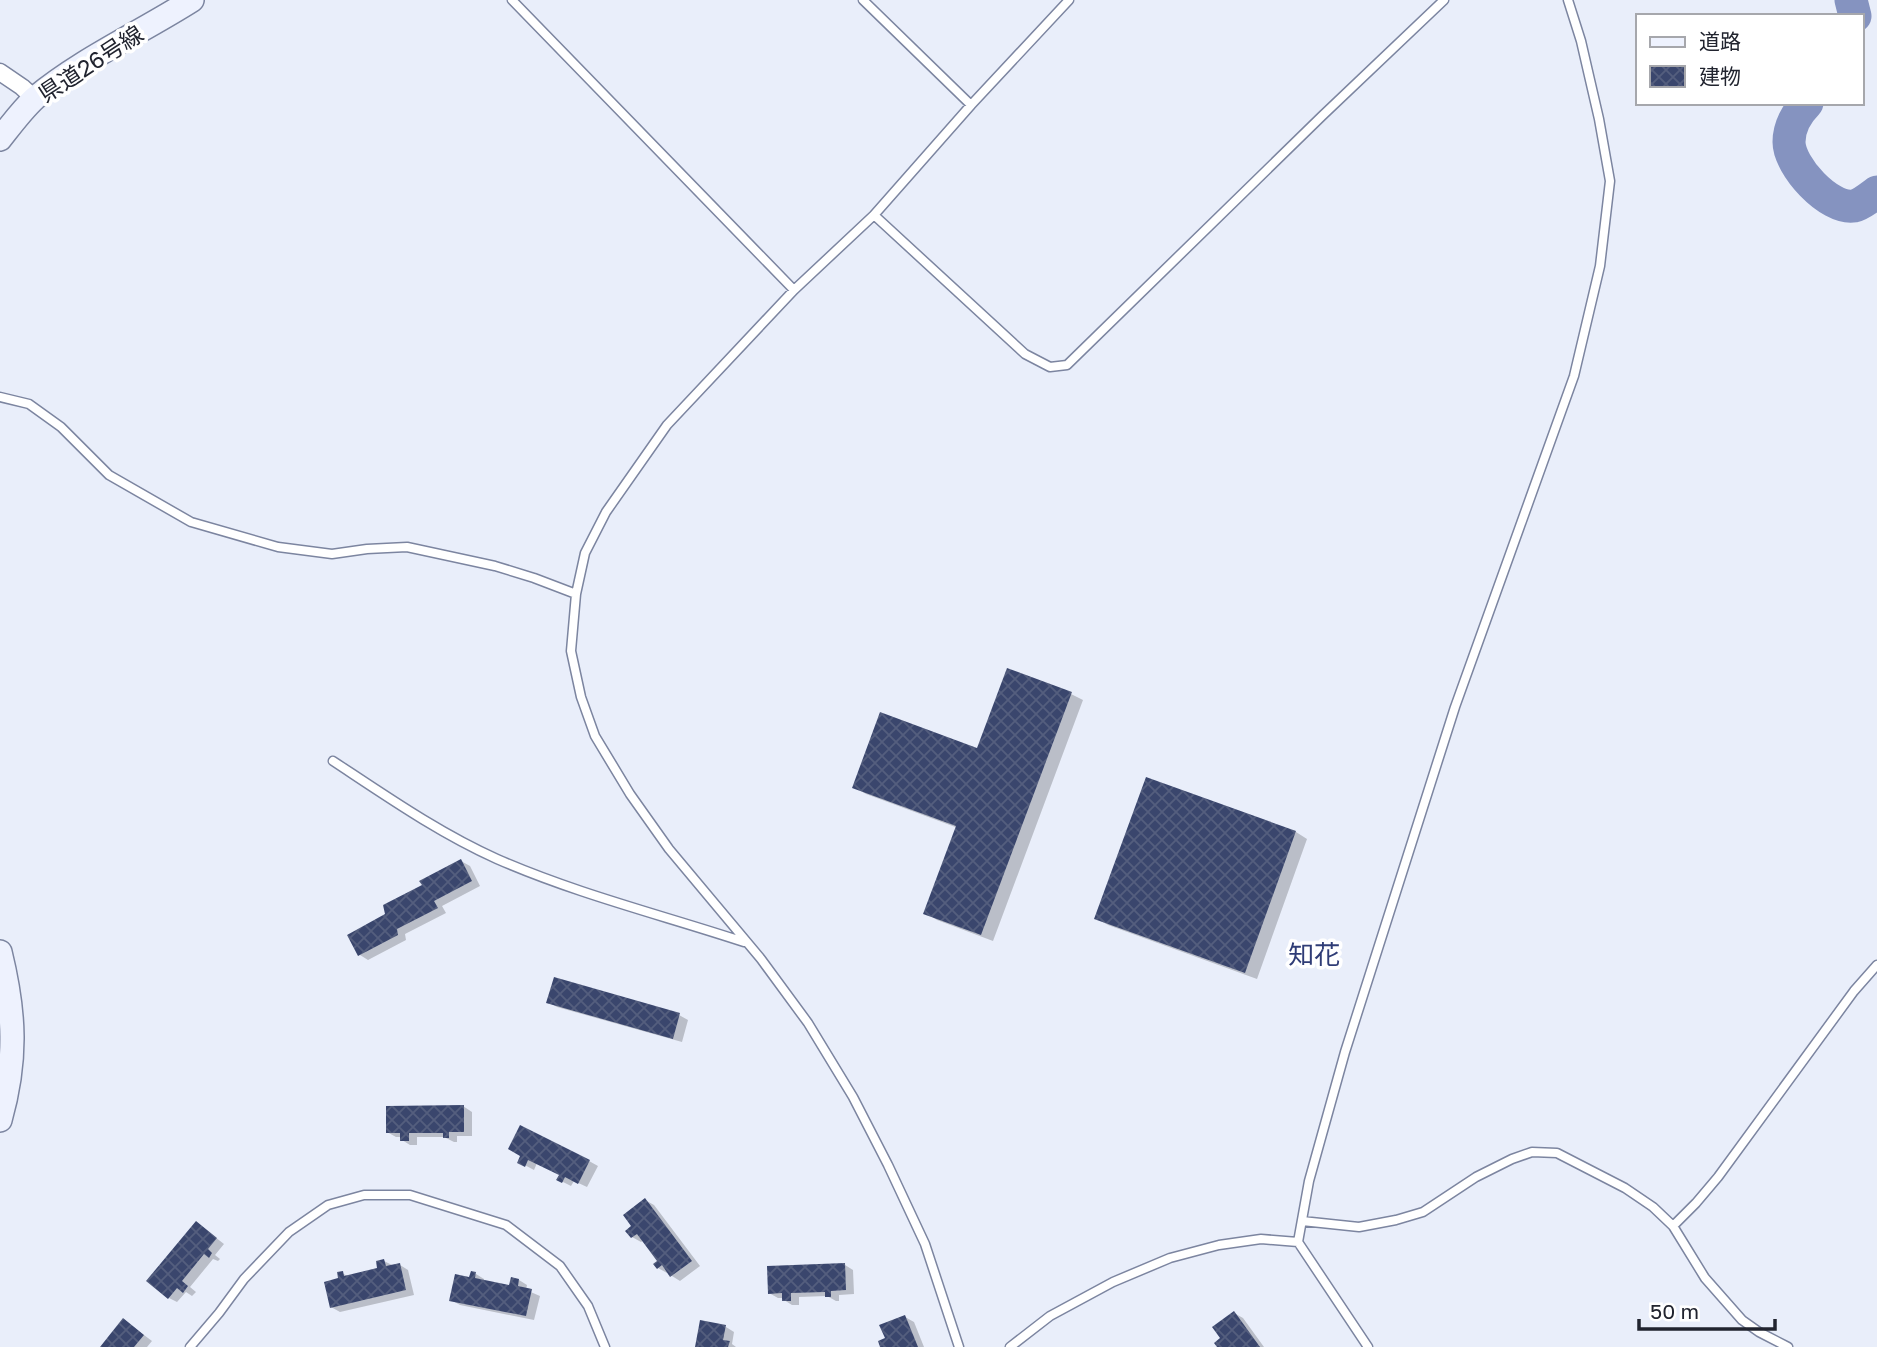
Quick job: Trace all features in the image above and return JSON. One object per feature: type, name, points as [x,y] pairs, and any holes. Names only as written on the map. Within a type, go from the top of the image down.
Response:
[{"type":"main road","name":"県道26号線","points":[[0,139],[35,99],[98,55],[192,0]]},
{"type":"main road","points":[[0,952],[13,1029],[10,1076],[0,1120]]},
{"type":"street","points":[[0,72],[35,99]]},
{"type":"lane","points":[[512,0],[794,290]]},
{"type":"lane","points":[[863,0],[971,105]]},
{"type":"lane","points":[[959,1347],[925,1244],[853,1097],[808,1023],[761,960],[669,849],[630,794],[594,736],[581,696],[571,651],[576,594],[585,553],[606,512],[667,425],[794,290],[874,215],[1069,0]]},
{"type":"lane","points":[[874,215],[1025,354],[1050,367],[1067,365],[1444,0]]},
{"type":"lane","points":[[1368,1347],[1298,1242],[1309,1181],[1345,1052],[1455,707],[1574,376],[1600,266],[1610,180],[1581,41],[1568,0]]},
{"type":"lane","points":[[0,397],[29,404],[61,427],[109,475],[191,522],[278,547],[332,554],[407,547],[495,566],[576,594]]},
{"type":"lane","points":[[333,761],[427,823],[497,859],[601,899],[745,942]]},
{"type":"lane","points":[[1673,1226],[1718,1177],[1817,1040],[1877,965]]},
{"type":"lane","points":[[1302,1221],[1359,1227],[1396,1220],[1423,1212],[1476,1177],[1532,1152],[1557,1153],[1625,1188],[1653,1207],[1673,1226],[1705,1278],[1742,1320],[1788,1347]]},
{"type":"lane","points":[[190,1347],[244,1279],[289,1232],[328,1205],[364,1195],[410,1195],[506,1224],[560,1266],[589,1306],[605,1347]]},
{"type":"lane","points":[[1010,1347],[1050,1316],[1113,1282],[1170,1258],[1219,1245],[1251,1241],[1298,1242]]},
{"type":"building","points":[[1007,668],[1072,692],[981,935],[923,914],[956,826],[852,788],[880,712],[977,748]]},
{"type":"building","points":[[1146,777],[1296,831],[1245,973],[1094,919]]},
{"type":"building","points":[[461,859],[472,881],[434,901],[438,908],[397,929],[398,935],[358,956],[347,935],[385,914],[383,905],[422,885],[419,881]]},
{"type":"building","points":[[554,977],[680,1013],[673,1039],[546,1003]]},
{"type":"building","points":[[464,1105],[464,1132],[449,1132],[449,1138],[443,1138],[443,1133],[409,1133],[409,1141],[400,1141],[400,1133],[386,1133],[386,1106]]},
{"type":"building","points":[[520,1125],[590,1160],[578,1184],[565,1177],[562,1183],[556,1180],[559,1175],[528,1160],[525,1167],[517,1163],[520,1156],[508,1149]]},
{"type":"building","points":[[645,1198],[692,1261],[670,1277],[662,1265],[657,1269],[653,1264],[657,1261],[637,1234],[631,1238],[625,1231],[631,1226],[623,1215]]},
{"type":"building","points":[[196,1221],[217,1238],[208,1249],[212,1253],[209,1258],[204,1254],[182,1281],[188,1286],[183,1293],[177,1288],[168,1299],[146,1281]]},
{"type":"building","points":[[384,1259],[386,1266],[400,1263],[406,1290],[330,1308],[324,1282],[338,1278],[337,1272],[343,1271],[344,1276],[377,1268],[376,1261]]},
{"type":"building","points":[[845,1263],[846,1290],[831,1291],[831,1297],[825,1297],[825,1292],[791,1293],[791,1301],[782,1301],[782,1293],[768,1294],[767,1266]]},
{"type":"building","points":[[471,1271],[476,1272],[475,1278],[509,1285],[511,1277],[519,1279],[518,1286],[532,1289],[526,1316],[449,1301],[455,1274],[469,1277]]},
{"type":"building","points":[[1234,1311],[1260,1347],[1217,1347],[1214,1343],[1220,1338],[1212,1327]]},
{"type":"building","points":[[905,1315],[918,1347],[880,1347],[878,1341],[885,1338],[879,1325]]},
{"type":"building","points":[[123,1318],[144,1335],[134,1347],[100,1347]]},
{"type":"building","points":[[700,1320],[726,1325],[723,1340],[730,1341],[728,1347],[695,1347]]},
{"type":"waterway","points":[[1851,0],[1854,14]]},
{"type":"waterway","points":[[1805,105],[1794,121],[1789,142],[1791,152],[1803,174],[1822,194],[1844,205],[1857,205],[1877,192]]},
{"type":"district","name":"知花","points":[[1314,955]]}]
